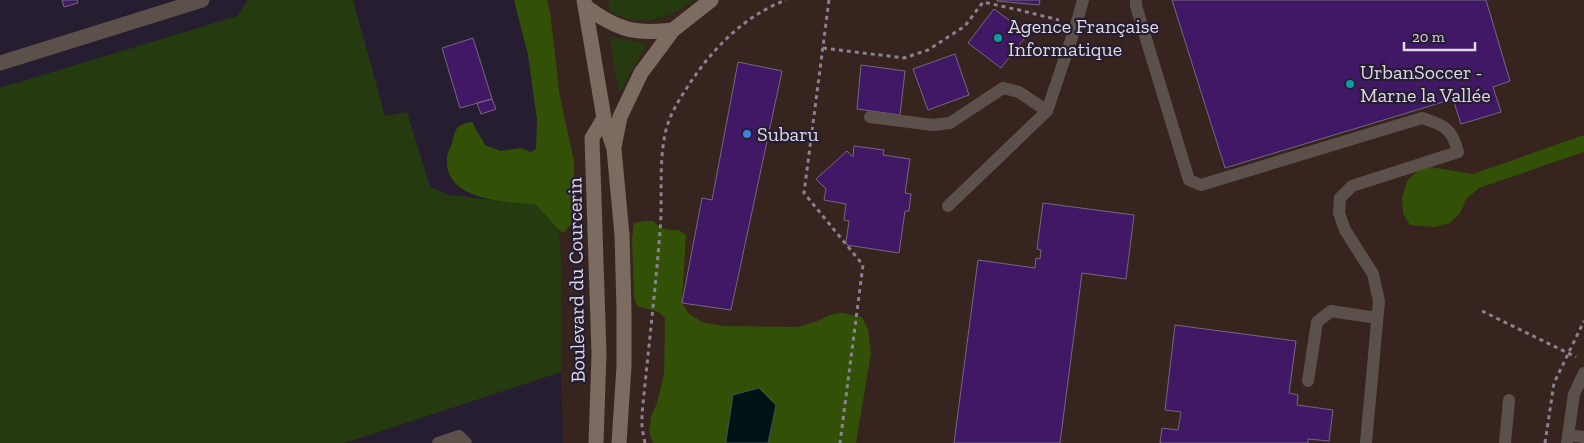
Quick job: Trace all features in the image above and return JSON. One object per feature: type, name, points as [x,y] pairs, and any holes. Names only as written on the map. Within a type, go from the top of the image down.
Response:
[{"type":"main road","points":[[614,149],[620,117],[642,73],[673,30],[711,0]]},
{"type":"main road","points":[[587,2],[605,21],[619,27],[651,33],[673,30]]},
{"type":"main road","points":[[587,2],[604,118],[614,149],[622,235],[624,366],[619,443]]},
{"type":"main road","name":"Boulevard du Courcerin","points":[[596,443],[599,354],[592,138],[604,118]]},
{"type":"street","points":[[0,62],[202,0]]},
{"type":"lane","points":[[948,206],[1046,111],[1083,0]]},
{"type":"lane","points":[[1136,0],[1136,6],[1189,180],[1201,186],[1422,118],[1443,125],[1455,139],[1458,152],[1352,186],[1340,198],[1339,213],[1345,230],[1374,274],[1379,301],[1366,443]]},
{"type":"lane","points":[[870,117],[933,125],[950,123],[1002,88],[1019,92],[1046,111]]},
{"type":"lane","points":[[1308,381],[1317,322],[1330,311],[1377,318]]},
{"type":"lane","points":[[1584,373],[1574,394],[1567,439],[1584,437]]},
{"type":"lane","points":[[1505,443],[1509,400]]},
{"type":"lane","points":[[438,443],[459,436],[466,443]]},
{"type":"path","points":[[645,443],[642,414],[661,230],[663,149],[666,129],[672,112],[681,97],[713,51],[753,18],[771,6],[786,0]]},
{"type":"path","points":[[829,0],[804,193],[863,265],[840,443]]},
{"type":"path","points":[[823,48],[904,58],[928,50],[964,26],[983,2],[1076,25]]},
{"type":"path","points":[[1482,311],[1573,355]]},
{"type":"shaded area","points":[[528,0],[1584,0],[1584,443],[563,443],[561,256],[540,44]]},
{"type":"shaded area","points":[[759,388],[776,405],[768,443],[727,443],[733,395]]},
{"type":"green space","points":[[248,0],[353,0],[385,116],[407,112],[430,187],[449,195],[536,205],[559,230],[561,256],[561,372],[345,443],[0,443],[0,88],[237,16]]},
{"type":"green space","points":[[514,0],[547,0],[550,12],[560,97],[574,161],[571,224],[564,233],[536,205],[494,200],[465,191],[455,183],[448,172],[447,156],[456,130],[466,123],[472,122],[485,145],[501,151],[520,148],[531,152],[536,149],[537,120],[528,55]]},
{"type":"green space","points":[[610,0],[694,0],[664,17],[632,20],[609,11],[608,4]]},
{"type":"green space","points":[[610,37],[647,44],[619,93],[610,39]]},
{"type":"green space","points":[[1584,135],[1584,152],[1479,188],[1466,199],[1460,213],[1450,223],[1435,227],[1410,225],[1403,213],[1402,198],[1407,181],[1418,170],[1430,167],[1473,174]]},
{"type":"green space","points":[[653,221],[662,228],[679,230],[686,235],[682,303],[688,313],[702,322],[723,326],[797,327],[830,315],[842,313],[862,317],[868,329],[871,353],[856,443],[768,443],[776,405],[726,441],[727,443],[653,443],[649,432],[651,417],[657,403],[664,374],[665,318],[659,312],[637,306],[634,297],[632,239],[634,223]]},
{"type":"building","points":[[62,0],[77,0],[78,3],[64,7]]},
{"type":"building","points":[[997,0],[1040,0],[1039,5]]},
{"type":"building","name":"UrbanSoccer - Marne la Vallée","points":[[1172,0],[1486,0],[1510,81],[1493,87],[1501,112],[1461,124],[1453,99],[1225,168]]},
{"type":"building","name":"Agence Française Informatique","points":[[994,9],[1028,34],[1001,68],[968,43]]},
{"type":"building","points":[[473,38],[492,99],[460,108],[442,48]]},
{"type":"building","points":[[955,54],[969,95],[928,110],[913,69]]},
{"type":"building","name":"Subaru","points":[[738,62],[782,71],[731,310],[682,303],[702,198],[712,200]]},
{"type":"building","points":[[861,65],[905,71],[900,115],[857,109]]},
{"type":"building","points":[[492,99],[496,109],[481,114],[477,103]]},
{"type":"building","points":[[854,146],[884,150],[883,155],[910,159],[905,193],[911,194],[909,211],[905,211],[899,253],[847,245],[849,221],[844,220],[846,204],[824,200],[826,189],[816,179],[847,151],[853,157]]},
{"type":"building","points":[[1043,203],[1134,215],[1126,279],[1082,273],[1060,443],[954,443],[978,260],[1035,268],[1036,258],[1040,259],[1041,250],[1037,249]]},
{"type":"building","points":[[1175,325],[1296,341],[1289,393],[1298,395],[1297,405],[1333,410],[1329,441],[1308,439],[1308,443],[1160,443],[1162,428],[1178,430],[1181,412],[1165,410]]},
{"type":"place","name":"Agence Française Informatique","points":[[998,38]]},
{"type":"place","name":"UrbanSoccer - Marne la Vallée","points":[[1350,84]]},
{"type":"place","name":"Subaru","points":[[747,134]]}]
